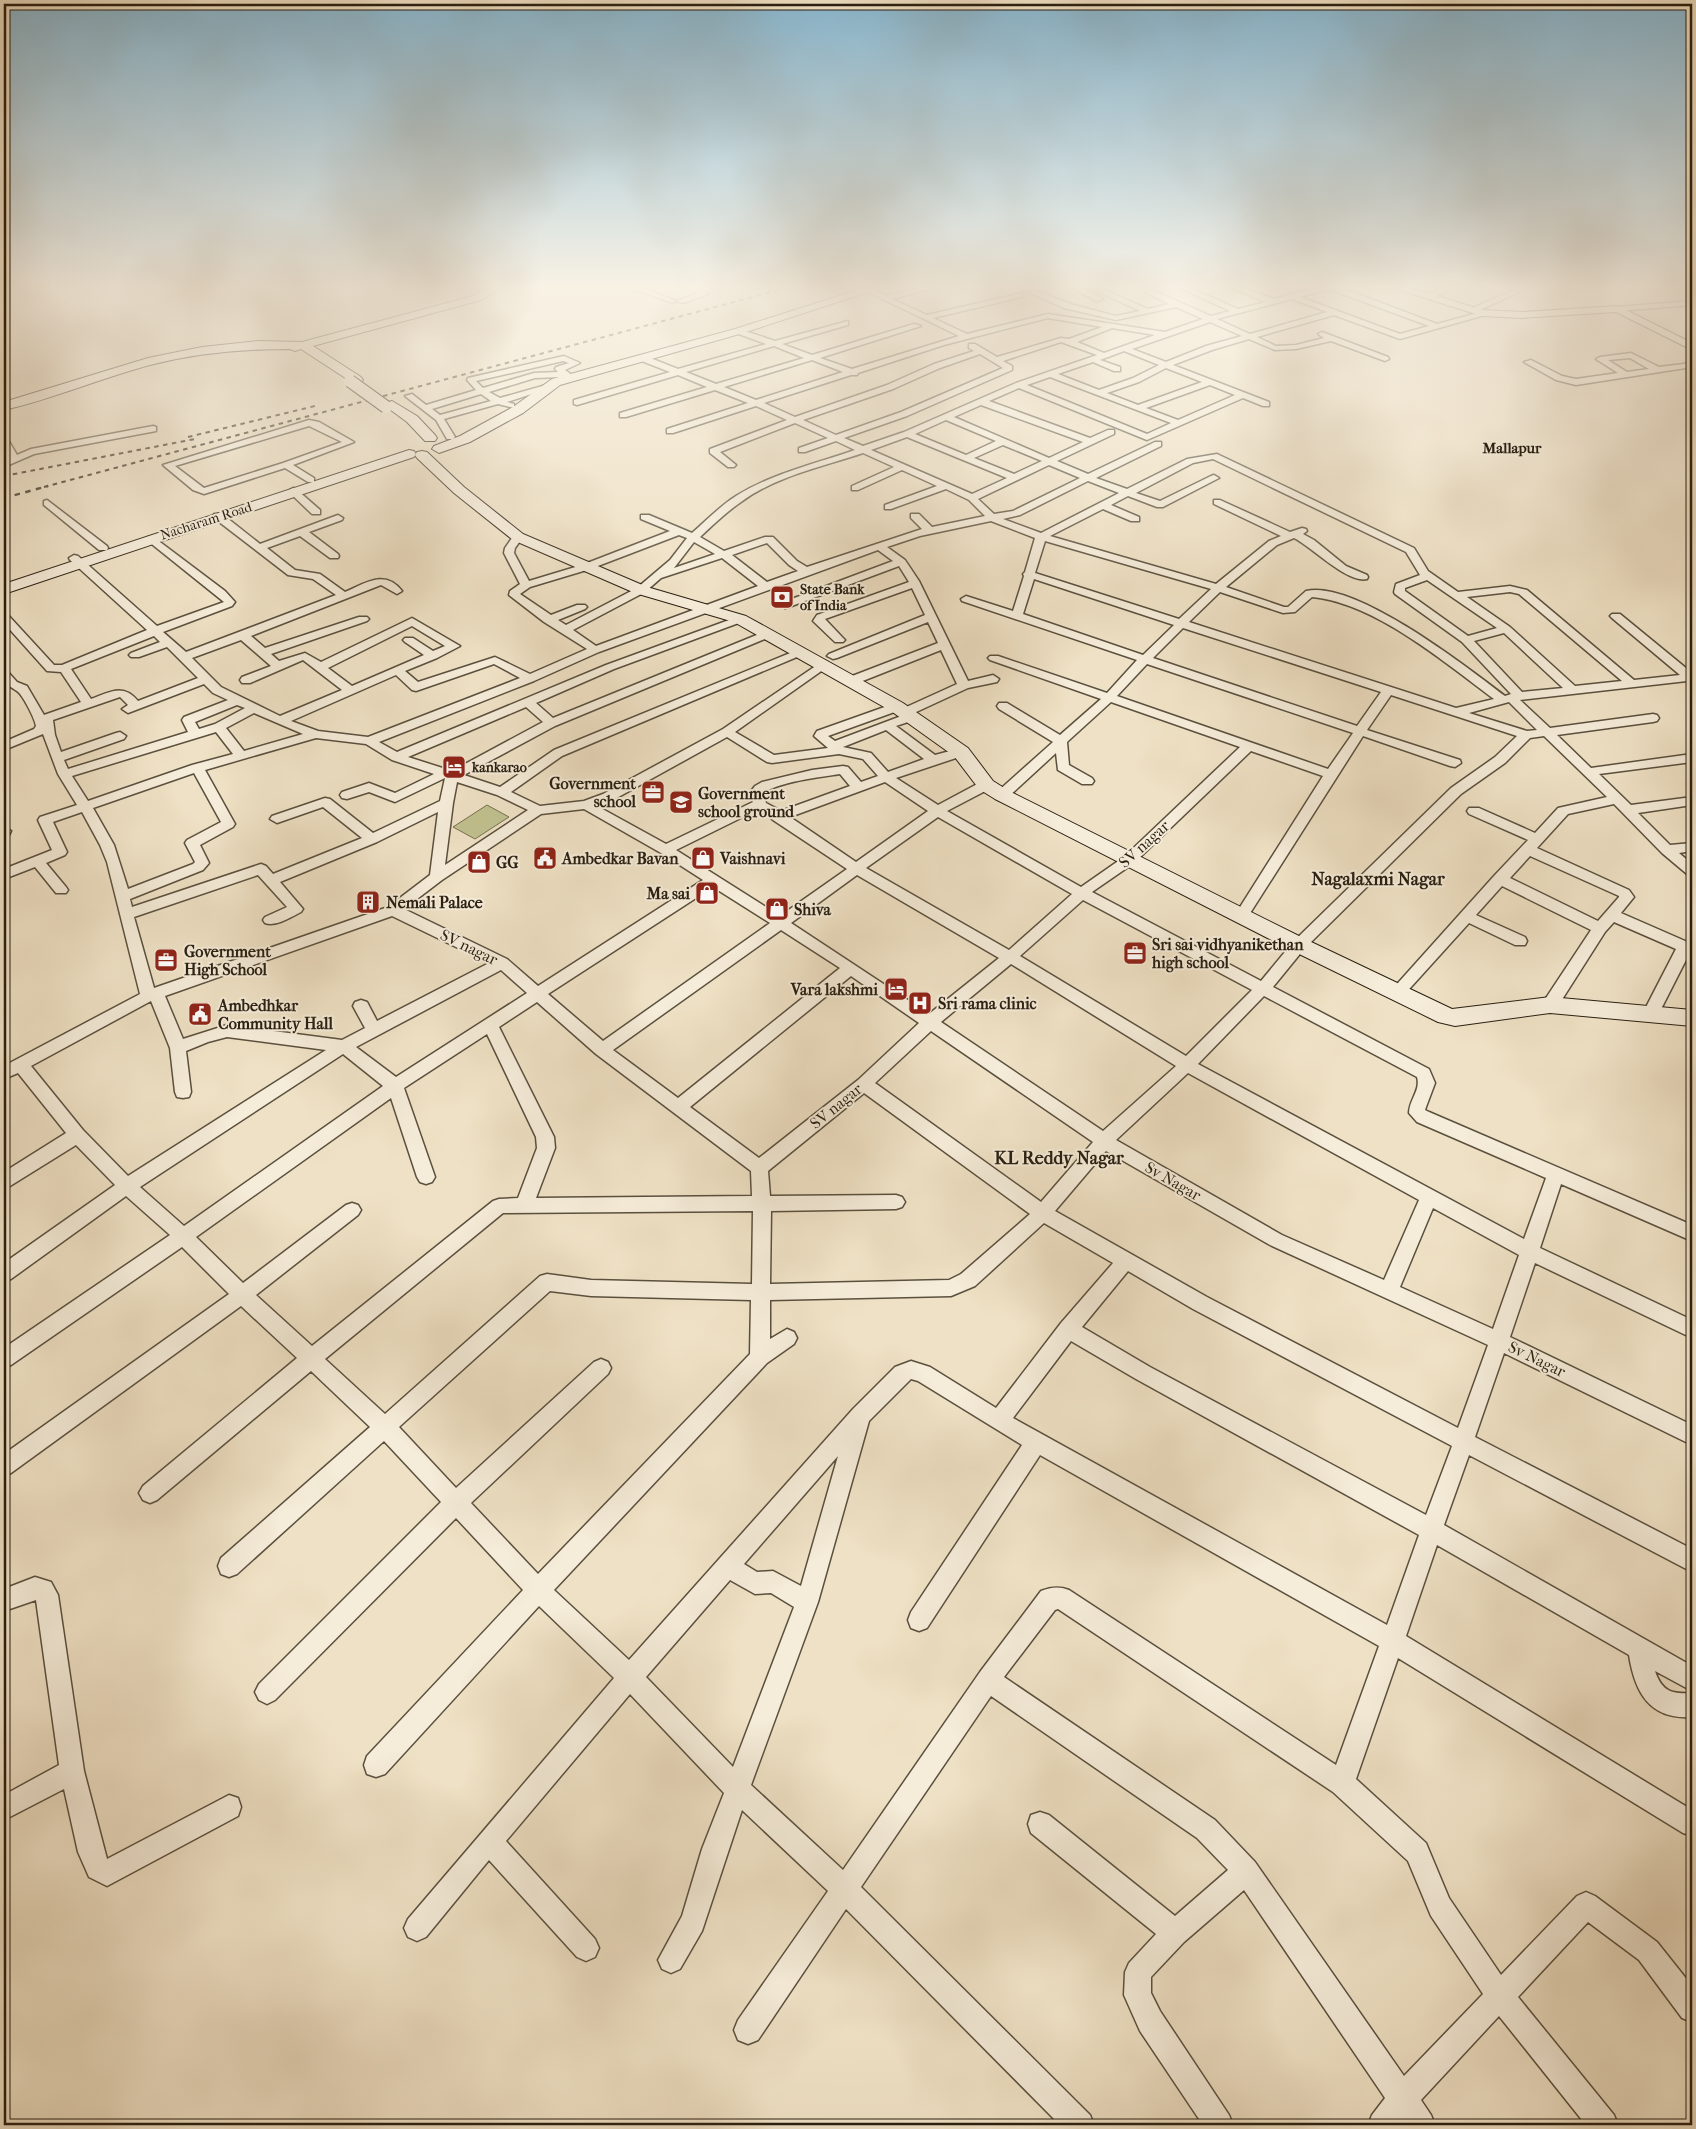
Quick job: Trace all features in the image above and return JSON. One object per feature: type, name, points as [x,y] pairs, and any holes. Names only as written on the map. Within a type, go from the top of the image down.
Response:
[{"type":"street","points":[[4,406],[65,386]]},
{"type":"street","points":[[4,411],[77,386]]},
{"type":"street","points":[[363,386],[389,406],[412,419],[423,443]]},
{"type":"street","points":[[477,386],[482,392],[511,406]]},
{"type":"street","points":[[425,408],[500,386]]},
{"type":"street","points":[[423,443],[484,429],[518,410],[527,401],[549,386]]},
{"type":"street","points":[[577,402],[630,386]]},
{"type":"street","points":[[670,431],[803,386]]},
{"type":"street","points":[[731,465],[713,451],[741,439],[891,386]]},
{"type":"street","points":[[802,450],[904,414],[967,386]]},
{"type":"street","points":[[565,630],[641,590],[674,562],[693,537],[738,499],[761,486],[799,470],[820,465],[907,434],[1016,386]]},
{"type":"street","points":[[1022,386],[1148,437],[1242,395]]},
{"type":"street","points":[[1081,386],[1178,423]]},
{"type":"street","points":[[1098,393],[1117,386]]},
{"type":"street","points":[[1136,408],[1198,386]]},
{"type":"street","points":[[1221,386],[1266,404]]},
{"type":"street","points":[[623,415],[717,387],[756,402],[972,498],[992,518],[1041,537],[1218,588],[1283,610],[1290,610],[1310,593],[1319,593],[1347,600],[1394,623],[1511,698]]},
{"type":"street","points":[[423,443],[439,418],[546,388]]},
{"type":"street","points":[[409,396],[439,418]]},
{"type":"street","points":[[423,443],[467,430],[511,406],[527,401]]},
{"type":"street","points":[[982,402],[1089,441]]},
{"type":"street","points":[[389,406],[423,443],[459,490],[518,537],[641,590],[740,619],[800,652],[828,661],[851,681],[905,712],[961,752],[994,790],[1128,860],[1397,993],[1446,1016],[1455,1018],[1550,1005],[1692,1018]]},
{"type":"street","points":[[947,417],[1088,478],[1127,491],[1160,505],[1214,478]]},
{"type":"street","points":[[286,465],[349,442],[316,424],[310,423],[168,465],[196,488],[208,491],[286,465],[315,480]]},
{"type":"street","points":[[4,464],[31,452],[153,429]]},
{"type":"street","points":[[972,498],[1111,432]]},
{"type":"street","points":[[907,434],[1015,478]]},
{"type":"street","points":[[4,440],[15,459]]},
{"type":"street","points":[[967,458],[1004,441]]},
{"type":"street","name":"Nacharam Road","points":[[4,589],[78,560],[103,548],[423,443]]},
{"type":"street","points":[[369,741],[530,678],[597,649],[879,546],[930,531],[1016,513],[1158,444]]},
{"type":"street","points":[[1017,616],[1028,574],[1041,537],[1127,491],[1190,461],[1214,456],[1410,550],[1424,573],[1506,629],[1571,689]]},
{"type":"street","points":[[855,488],[902,467]]},
{"type":"street","name":"Nacharam Road","points":[[4,582],[152,539],[293,491],[315,480]]},
{"type":"street","points":[[888,507],[946,486]]},
{"type":"street","points":[[293,491],[316,512]]},
{"type":"street","points":[[1217,502],[1296,534],[1310,542],[1342,568],[1363,577]]},
{"type":"street","points":[[47,503],[103,548]]},
{"type":"street","points":[[1101,505],[1135,519]]},
{"type":"street","points":[[218,516],[292,572],[316,576],[344,596]]},
{"type":"street","points":[[915,516],[930,531]]},
{"type":"street","points":[[645,517],[693,537],[725,555],[767,588]]},
{"type":"street","points":[[261,547],[338,518]]},
{"type":"street","points":[[302,532],[334,556]]},
{"type":"street","points":[[625,661],[597,649],[548,620],[514,595],[518,590],[526,586],[586,567],[680,532]]},
{"type":"street","points":[[602,1050],[937,811],[994,790],[1061,741],[1110,697],[1145,659],[1218,588],[1267,547],[1296,534]]},
{"type":"street","points":[[518,537],[510,548],[509,553],[526,586]]},
{"type":"street","points":[[4,617],[51,668],[64,668],[230,602],[152,539]]},
{"type":"street","points":[[658,577],[769,539],[793,563],[807,572]]},
{"type":"street","points":[[879,546],[901,562],[914,583],[964,685]]},
{"type":"street","points":[[78,560],[218,690],[280,721],[316,734],[369,741],[396,757],[502,792],[538,810]]},
{"type":"street","points":[[785,605],[901,562]]},
{"type":"street","points":[[1028,574],[1526,735],[1653,718]]},
{"type":"street","points":[[1429,576],[1400,586],[1399,592],[1466,640],[1511,698],[1617,799],[1667,850],[1692,871]]},
{"type":"street","points":[[184,657],[380,582],[386,582],[397,591]]},
{"type":"street","points":[[839,640],[820,621],[821,617],[914,583]]},
{"type":"street","points":[[1457,595],[1510,589],[1523,592],[1631,683]]},
{"type":"street","points":[[966,599],[1455,763]]},
{"type":"street","points":[[548,620],[581,607]]},
{"type":"street","points":[[1616,616],[1691,678]]},
{"type":"street","points":[[931,617],[828,661],[727,732],[608,797],[586,805],[538,810],[437,877],[393,910],[152,995],[12,1069],[127,1186],[183,1236],[242,1295],[385,1427],[538,1590],[630,1677],[738,1790],[844,1889],[1078,2124]]},
{"type":"street","points":[[396,757],[625,661],[740,619]]},
{"type":"street","points":[[264,652],[363,620]]},
{"type":"street","points":[[280,721],[433,656],[453,647],[454,644],[412,621],[321,668]]},
{"type":"street","points":[[1466,640],[1506,629]]},
{"type":"street","points":[[347,795],[369,786],[395,798],[449,774],[550,723],[768,634]]},
{"type":"street","points":[[243,635],[277,665],[282,665]]},
{"type":"street","points":[[409,640],[433,656]]},
{"type":"street","points":[[135,655],[168,643]]},
{"type":"street","points":[[851,681],[944,645]]},
{"type":"street","points":[[502,792],[558,752],[800,652]]},
{"type":"street","points":[[246,680],[305,656],[350,690]]},
{"type":"street","points":[[994,658],[1332,774]]},
{"type":"street","points":[[398,671],[416,687],[495,660],[530,678]]},
{"type":"street","points":[[64,668],[88,704]]},
{"type":"street","points":[[4,674],[12,685],[23,689],[41,720],[42,726],[38,732],[4,746]]},
{"type":"street","points":[[993,678],[964,685],[905,712],[821,734],[820,736],[836,748],[867,756],[886,777],[937,811],[1082,893],[1423,1073],[1427,1078],[1428,1084],[1416,1107],[1417,1113],[1423,1117],[1692,1233]]},
{"type":"street","points":[[1457,712],[1511,698],[1571,689],[1691,678]]},
{"type":"street","points":[[183,1092],[178,1048],[152,995],[126,914],[124,896],[107,846],[86,805],[64,774],[47,731],[47,719],[124,692],[132,707],[206,679]]},
{"type":"street","points":[[1242,915],[1388,690]]},
{"type":"street","points":[[195,734],[188,720],[238,700]]},
{"type":"street","points":[[527,701],[550,723]]},
{"type":"street","points":[[1003,706],[1061,741]]},
{"type":"street","points":[[64,774],[219,727],[255,708]]},
{"type":"street","points":[[727,732],[772,759],[799,756],[836,748],[888,726],[905,712]]},
{"type":"street","points":[[888,726],[933,760]]},
{"type":"street","points":[[219,727],[241,756]]},
{"type":"street","points":[[4,874],[60,852],[46,820],[197,768],[316,734]]},
{"type":"street","points":[[229,1566],[547,1282],[591,1288],[762,1292],[951,1288],[968,1280],[1043,1213],[1104,1141],[1187,1065],[1263,988],[1299,945],[1456,791],[1500,760],[1526,735]]},
{"type":"street","points":[[57,758],[120,736]]},
{"type":"street","points":[[1061,741],[1063,767],[1087,781]]},
{"type":"street","name":"SV nagar","points":[[393,910],[502,963],[602,1050],[758,1168],[864,1084],[931,1021],[1010,957],[1082,893],[1128,860],[1249,745]]},
{"type":"street","points":[[778,817],[933,760],[961,752]]},
{"type":"street","points":[[799,756],[831,797]]},
{"type":"street","points":[[1587,772],[1692,758]]},
{"type":"street","points":[[124,896],[198,867],[202,863],[192,843],[228,824],[197,768]]},
{"type":"street","points":[[761,806],[756,794],[766,785],[812,774],[843,770],[858,787]]},
{"type":"street","points":[[437,877],[449,774]]},
{"type":"street","points":[[1397,993],[1563,811],[1617,799]]},
{"type":"street","points":[[1627,810],[1692,801]]},
{"type":"street","points":[[277,819],[325,802],[372,839]]},
{"type":"street","points":[[270,881],[372,839],[446,803]]},
{"type":"street","name":"Sv Nagar","points":[[586,805],[666,850],[852,968],[1104,1141],[1276,1240],[1499,1341],[1692,1435]]},
{"type":"street","points":[[666,850],[755,806],[766,807],[778,817],[857,869],[1010,957],[1187,1065],[1529,1251],[1692,1329]]},
{"type":"street","points":[[1474,811],[1626,894],[1626,898],[1600,928],[1550,1005]]},
{"type":"street","points":[[1667,850],[1692,847]]},
{"type":"street","points":[[37,861],[61,890]]},
{"type":"street","points":[[126,914],[262,869],[270,881],[296,909],[270,920]]},
{"type":"street","points":[[1499,879],[1600,928]]},
{"type":"street","points":[[4,1359],[183,1236],[395,1086],[713,880]]},
{"type":"street","points":[[1612,915],[1689,949],[1651,1013]]},
{"type":"street","points":[[1466,916],[1520,941]]},
{"type":"street","points":[[4,1274],[127,1186],[344,1046],[502,963]]},
{"type":"street","points":[[678,1107],[852,968]]},
{"type":"street","points":[[361,1006],[374,1030]]},
{"type":"street","points":[[490,1025],[545,1137],[546,1148],[526,1204]]},
{"type":"street","points":[[178,1048],[204,1037],[227,1031],[344,1046],[395,1086],[426,1177]]},
{"type":"street","points":[[864,1084],[1043,1213],[1126,1261],[1200,1303],[1692,1561]]},
{"type":"street","points":[[4,1181],[77,1135]]},
{"type":"street","points":[[758,1168],[762,1204],[760,1357]]},
{"type":"street","points":[[1342,1783],[1499,1341],[1556,1173]]},
{"type":"street","points":[[1389,1291],[1429,1197]]},
{"type":"street","points":[[150,1493],[493,1210],[506,1204],[896,1202]]},
{"type":"street","points":[[4,1466],[242,1295],[352,1210]]},
{"type":"street","points":[[999,1422],[1068,1329],[1126,1261]]},
{"type":"street","points":[[1068,1329],[1143,1373],[1432,1530],[1692,1679]]},
{"type":"street","points":[[376,1765],[538,1590],[760,1357],[786,1338]]},
{"type":"street","points":[[266,1692],[456,1502],[601,1368]]},
{"type":"street","points":[[417,1928],[630,1677],[860,1416],[902,1374],[911,1370],[923,1373],[999,1422],[1392,1641],[1692,1824]]},
{"type":"street","points":[[671,1960],[693,1922],[715,1849],[807,1602],[860,1416]]},
{"type":"street","points":[[920,1620],[1036,1442]]},
{"type":"street","points":[[728,1567],[755,1583],[773,1582],[807,1602]]},
{"type":"street","points":[[4,1600],[35,1588],[43,1590],[47,1595],[72,1771],[91,1852],[98,1868],[107,1873],[228,1807]]},
{"type":"street","points":[[748,2030],[988,1680],[1048,1599],[1061,1598],[1342,1783],[1417,1852],[1440,1908],[1499,1995],[1604,2125]]},
{"type":"street","points":[[1639,1648],[1643,1675],[1652,1692],[1664,1701],[1681,1707],[1692,1705]]},
{"type":"street","points":[[988,1680],[1206,1828],[1246,1871],[1421,2125]]},
{"type":"street","points":[[4,1808],[72,1771]]},
{"type":"street","points":[[1040,1824],[1176,1933]]},
{"type":"street","points":[[489,1841],[586,1948]]},
{"type":"street","points":[[1219,2125],[1150,2021],[1137,1995],[1138,1972],[1176,1933],[1246,1871]]},
{"type":"street","points":[[1382,2125],[1402,2098],[1586,1905],[1648,1951],[1692,2008]]},
{"type":"green space","points":[[487,805],[509,817],[475,839],[453,827]]},
{"type":"railway","points":[[44,487],[419,386]]},
{"type":"railway","points":[[188,437],[319,405]]},
{"type":"railway","points":[[4,476],[195,439]]},
{"type":"railway","points":[[4,498],[48,486]]},
{"type":"place","name":"State Bank of India","points":[[782,597]]},
{"type":"place","name":"kankarao","points":[[454,767]]},
{"type":"place","name":"Government school","points":[[653,792]]},
{"type":"place","name":"Government school ground","points":[[681,802]]},
{"type":"place","name":"Ambedkar Bavan","points":[[545,858]]},
{"type":"place","name":"Vaishnavi","points":[[703,858]]},
{"type":"place","name":"GG","points":[[479,862]]},
{"type":"place","name":"Ma sai","points":[[707,893]]},
{"type":"place","name":"Nemali Palace","points":[[368,902]]},
{"type":"place","name":"Shiva","points":[[777,909]]},
{"type":"place","name":"Sri sai vidhyanikethan high school","points":[[1135,953]]},
{"type":"place","name":"Government High School","points":[[166,960]]},
{"type":"place","name":"Vara lakshmi","points":[[896,989]]},
{"type":"place","name":"Sri rama clinic","points":[[920,1003]]},
{"type":"place","name":"Ambedhkar Community Hall","points":[[200,1014]]},
{"type":"district","name":"Mallapur","points":[[1512,448]]},
{"type":"district","name":"Nagalaxmi Nagar","points":[[1378,879]]},
{"type":"district","name":"KL Reddy Nagar","points":[[1059,1158]]}]
